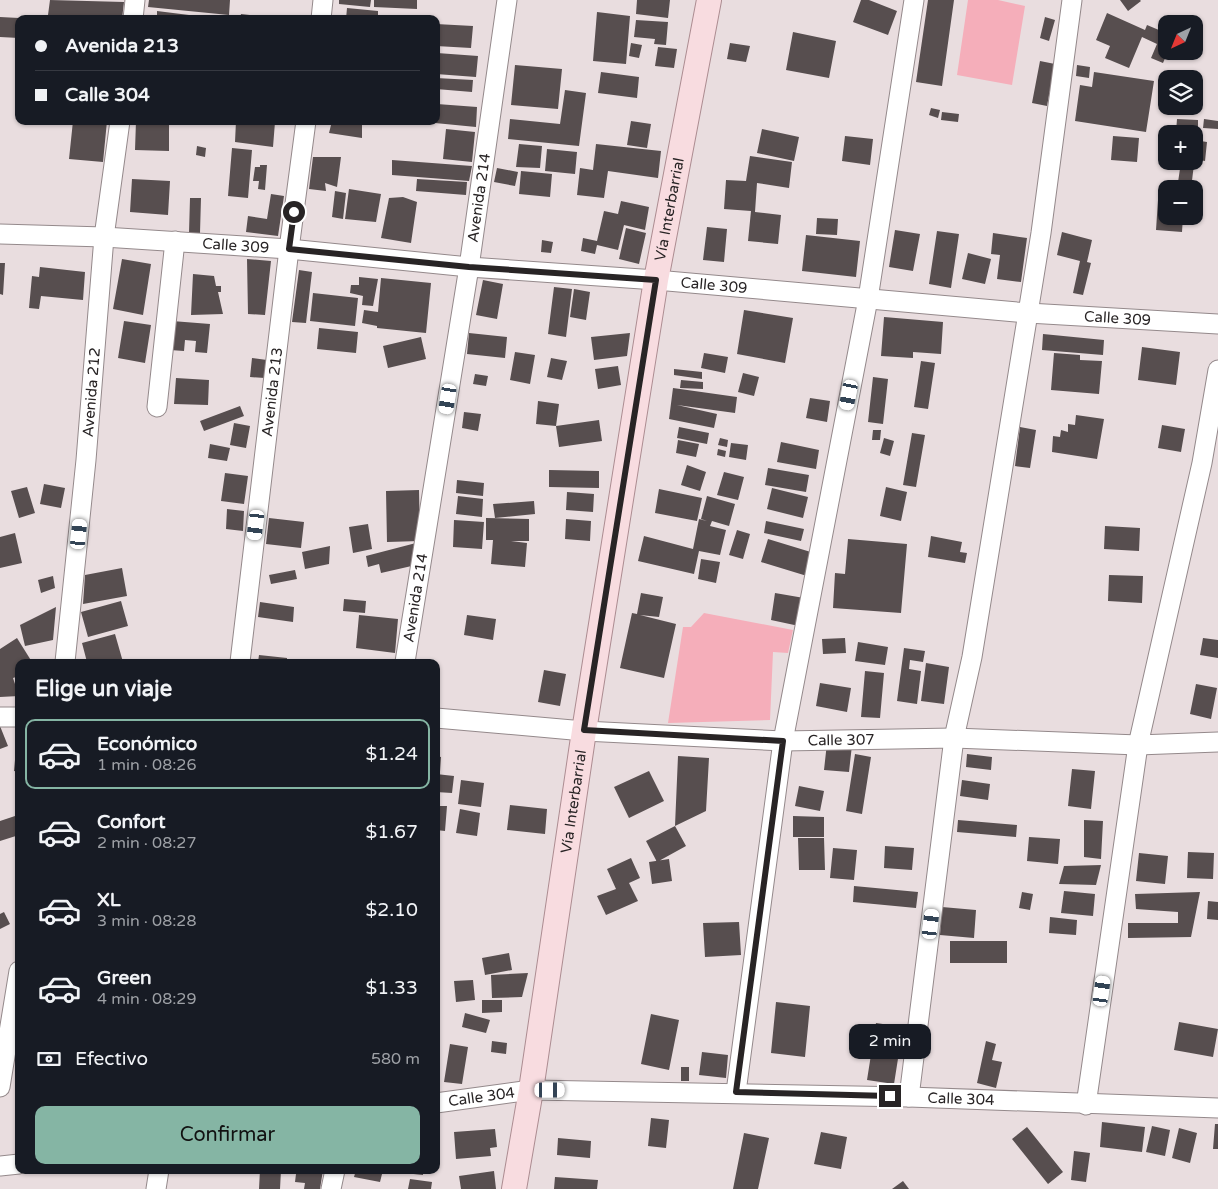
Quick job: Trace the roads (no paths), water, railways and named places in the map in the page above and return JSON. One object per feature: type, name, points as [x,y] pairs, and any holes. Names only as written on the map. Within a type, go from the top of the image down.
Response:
[{"type":"main road","name":"Vía Interbarrial","points":[[514,1189],[532,1090],[584,730],[656,280],[709,0]]},
{"type":"street","points":[[133,15],[135,0]]},
{"type":"street","points":[[321,15],[323,0]]},
{"type":"street","name":"Avenida 214","points":[[405,659],[469,267],[507,0]]},
{"type":"street","points":[[736,1092],[783,741],[868,299],[914,0]]},
{"type":"street","points":[[909,1097],[954,738],[972,657],[1041,233],[1072,0]]},
{"type":"street","name":"Avenida 212","points":[[65,659],[86,460],[104,237],[119,125]]},
{"type":"street","name":"Avenida 213","points":[[240,659],[305,125]]},
{"type":"street","name":"Calle 309","points":[[0,234],[104,237],[289,249],[469,267],[656,280],[1028,313],[1218,324]]},
{"type":"street","points":[[157,407],[175,241]]},
{"type":"street","points":[[1086,1105],[1138,745],[1202,463],[1218,370]]},
{"type":"street","points":[[0,717],[15,718]]},
{"type":"street","name":"Calle 307","points":[[440,718],[584,730],[783,741],[954,738],[1138,745],[1218,742]]},
{"type":"street","points":[[0,1087],[15,995]]},
{"type":"street","name":"Calle 304","points":[[440,1102],[532,1090],[736,1092],[1218,1108]]},
{"type":"street","points":[[0,1166],[15,1164]]},
{"type":"street","points":[[156,1189],[158,1174]]},
{"type":"street","points":[[331,1189],[334,1174]]}]
